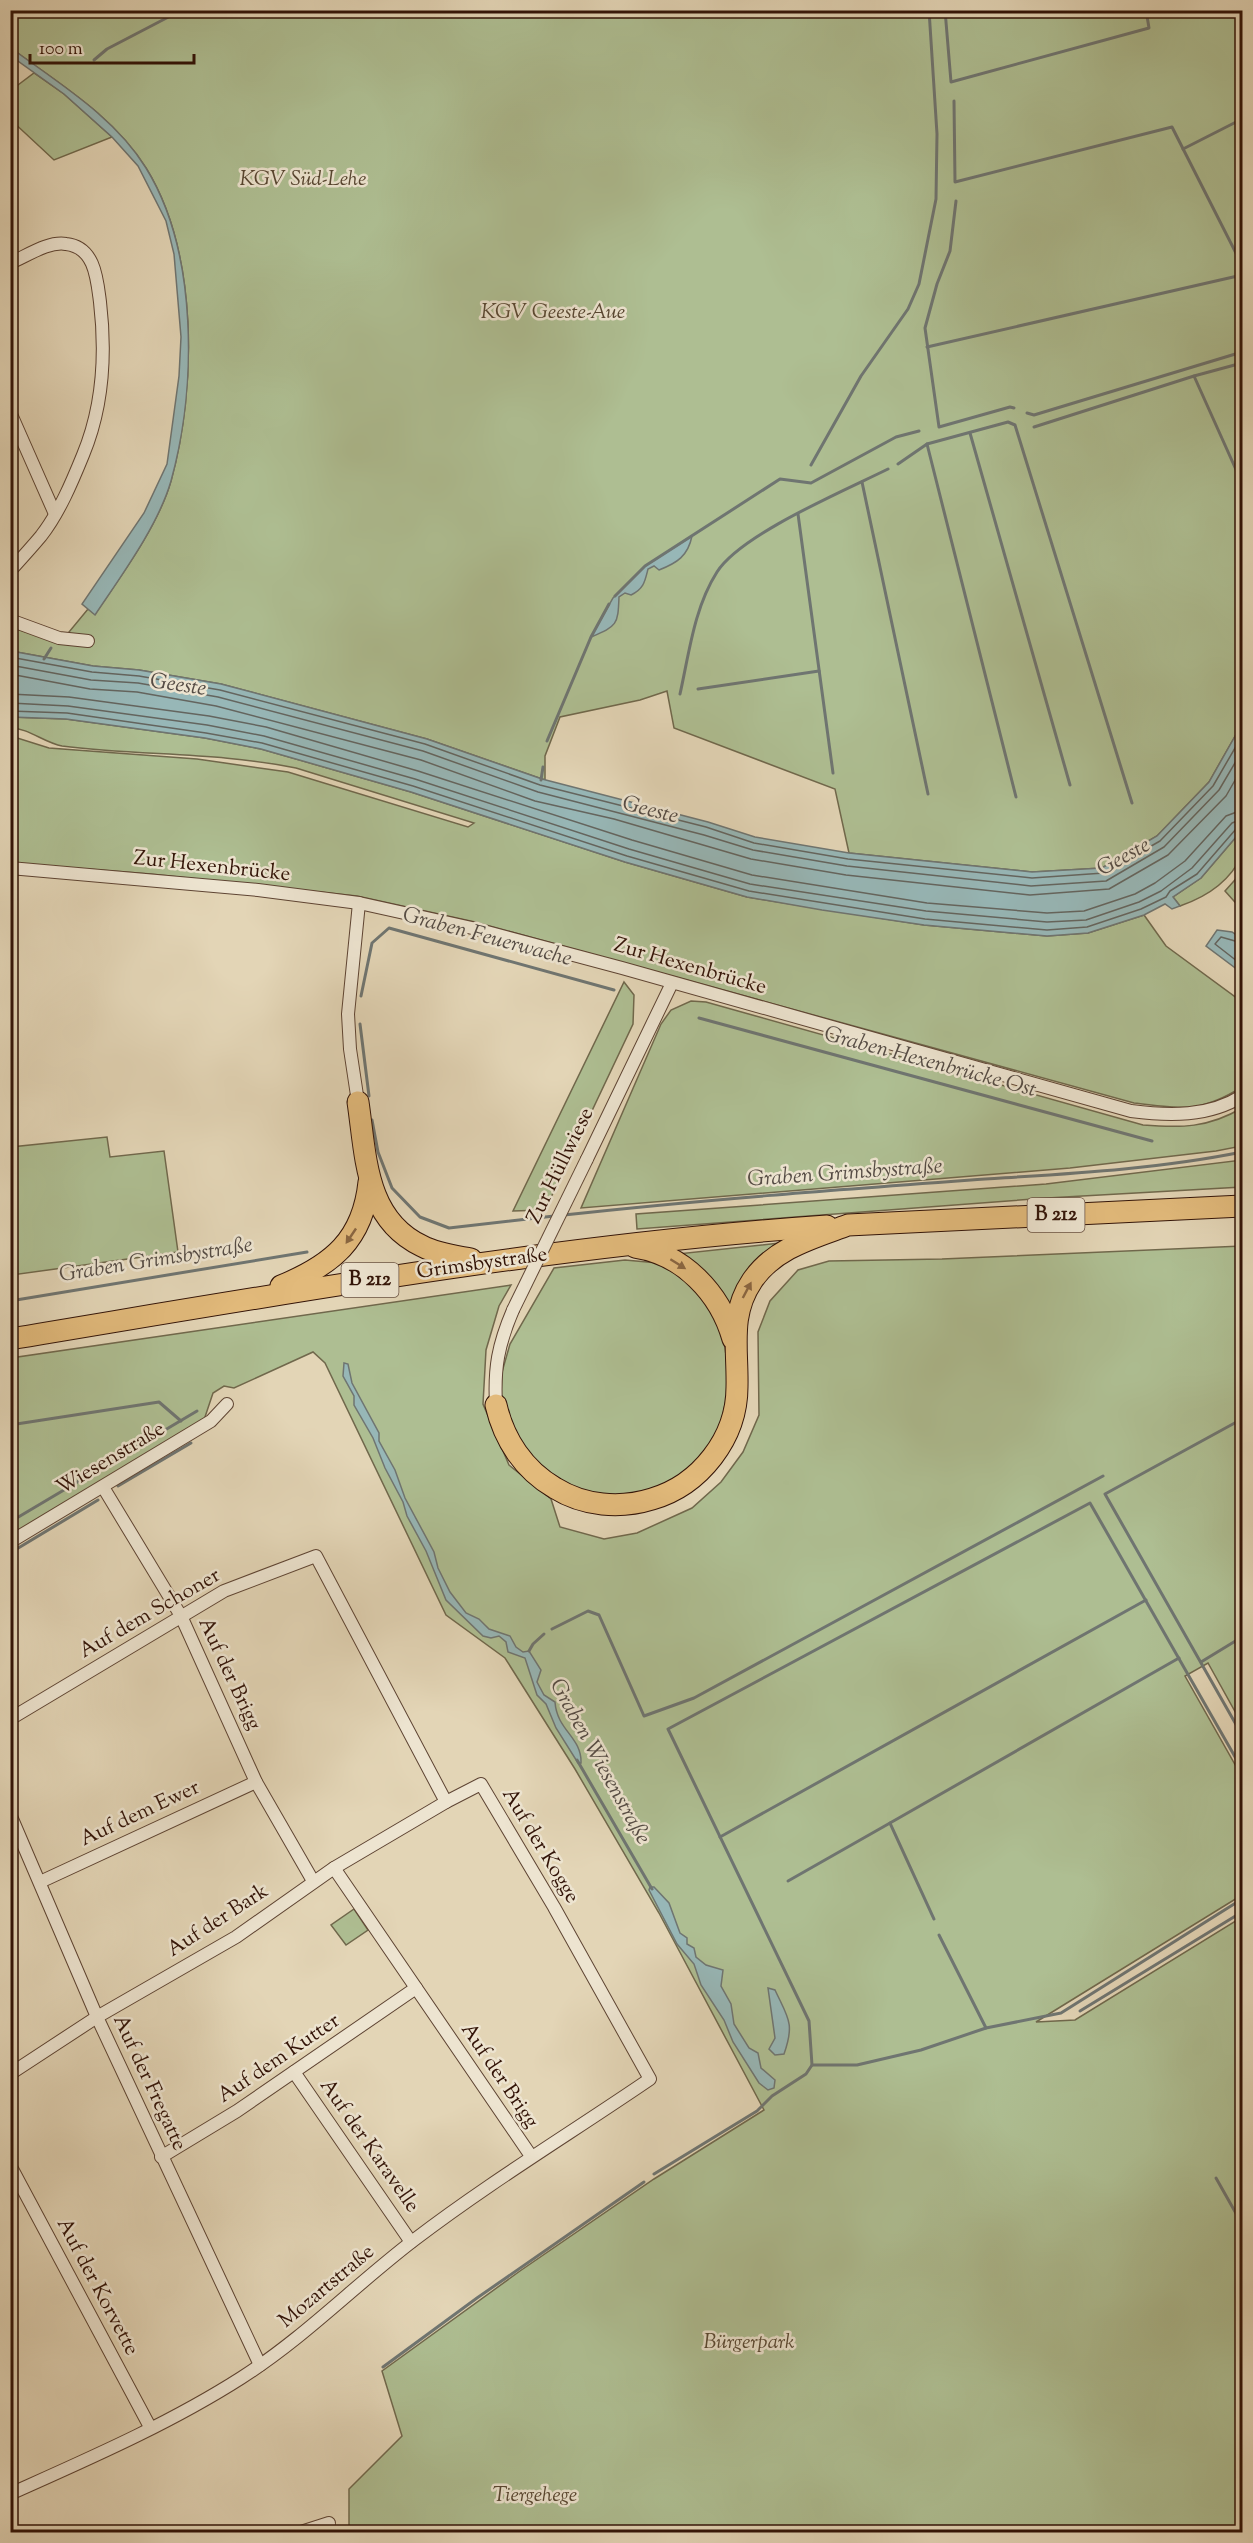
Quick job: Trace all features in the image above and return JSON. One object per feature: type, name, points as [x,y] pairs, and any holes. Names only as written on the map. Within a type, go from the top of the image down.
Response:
[{"type":"highway","points":[[358,1102],[369,1182],[381,1209],[399,1231],[411,1240],[437,1252],[487,1262]]},
{"type":"highway","points":[[253,1298],[304,1277],[331,1260],[342,1249],[358,1225],[364,1211],[369,1182]]},
{"type":"highway","name":"B 212","points":[[848,1225],[1242,1206]]},
{"type":"highway","points":[[496,1406],[516,1453],[547,1484],[573,1497],[615,1505],[644,1502],[684,1484],[705,1465],[722,1442],[736,1401],[735,1346],[738,1311],[744,1295],[764,1266],[792,1246],[848,1225]]},
{"type":"highway","name":"Grimsbystraße","points":[[10,1339],[487,1262],[704,1235],[848,1225]]},
{"type":"highway","points":[[623,1245],[658,1253],[674,1261],[702,1283],[723,1312],[735,1346]]},
{"type":"street","points":[[10,263],[52,245],[67,243],[82,249],[93,263],[96,274],[104,334],[99,402],[84,454],[55,514],[41,536],[10,571]]},
{"type":"street","points":[[10,412],[55,514]]},
{"type":"street","points":[[10,620],[59,638],[88,641]]},
{"type":"street","name":"Zur Hexenbrücke","points":[[10,868],[258,890],[359,903],[472,928],[1131,1111],[1159,1115],[1187,1114],[1213,1109],[1242,1096]]},
{"type":"street","points":[[358,1102],[350,1050],[348,1014],[359,903]]},
{"type":"street","name":"Zur Hüllwiese","points":[[496,1406],[496,1361],[500,1343],[513,1310],[672,983]]},
{"type":"street","name":"Wiesenstraße","points":[[10,1542],[211,1421],[227,1404]]},
{"type":"street","name":"Auf der Brigg","points":[[103,1487],[181,1616],[256,1782],[313,1881]]},
{"type":"street","name":"Auf dem Schoner","points":[[10,1719],[224,1591],[316,1556],[446,1802]]},
{"type":"street","name":"Auf dem Ewer","points":[[40,1882],[256,1782]]},
{"type":"street","name":"Auf der Kogge","points":[[446,1802],[481,1784],[554,1907],[650,2079]]},
{"type":"street","name":"Auf der Bark","points":[[10,2074],[97,2017],[236,1937],[313,1881],[446,1802]]},
{"type":"street","name":"Auf der Fregatte","points":[[10,1814],[97,2017],[260,2365]]},
{"type":"street","name":"Auf der Brigg","points":[[334,1868],[531,2156]]},
{"type":"street","name":"Auf dem Kutter","points":[[161,2157],[237,2111],[416,1988]]},
{"type":"street","name":"Auf der Karavelle","points":[[294,2072],[411,2242]]},
{"type":"street","name":"Mozartstraße","points":[[10,2494],[216,2393],[260,2365],[300,2337],[411,2242],[531,2156],[650,2079]]},
{"type":"street","name":"Auf der Korvette","points":[[10,2165],[150,2427]]},
{"type":"street","points":[[302,2532],[329,2523]]},
{"type":"green space","points":[[10,11],[1242,11],[1242,724],[1209,782],[1157,836],[1102,868],[1032,872],[849,853],[835,789],[674,728],[667,691],[640,700],[560,717],[545,756],[545,780],[427,739],[221,684],[139,670],[93,666],[11,651],[11,627],[60,643],[88,609],[95,614],[148,533],[165,498],[180,444],[188,363],[188,321],[184,279],[176,239],[163,202],[146,168],[133,149],[102,116],[11,48]]},
{"type":"green space","points":[[34,73],[64,94],[112,137],[54,160],[11,120],[10,91]]},
{"type":"green space","points":[[11,717],[66,719],[205,738],[261,749],[411,792],[625,862],[747,897],[924,925],[1047,936],[1088,933],[1144,915],[1166,946],[1242,1002],[1242,1087],[1214,1102],[1190,1107],[1134,1103],[475,922],[357,896],[151,874],[11,863],[11,736],[49,748],[197,759],[288,772],[468,827],[474,823],[296,768],[238,759],[62,746],[24,730],[11,728]]},
{"type":"green space","points":[[1242,830],[1242,855],[1231,873],[1208,893],[1180,906],[1173,897],[1201,878]]},
{"type":"green space","points":[[1242,872],[1242,910],[1225,891]]},
{"type":"green space","points":[[624,982],[634,995],[633,1024],[545,1210],[513,1211]]},
{"type":"green space","points":[[691,1001],[706,1002],[1143,1125],[1170,1126],[1206,1123],[1230,1115],[1242,1108],[1242,1146],[1070,1168],[581,1208],[661,1024],[671,1010]]},
{"type":"green space","points":[[107,1137],[110,1157],[164,1151],[178,1252],[12,1275],[11,1147]]},
{"type":"green space","points":[[1242,1160],[1242,1187],[1047,1198],[637,1229],[636,1214],[1046,1184]]},
{"type":"green space","points":[[789,1242],[731,1318],[668,1255]]},
{"type":"green space","points":[[1242,1246],[1242,1724],[1208,1663],[1185,1676],[1242,1777],[1242,1895],[1036,2022],[1075,2020],[1242,1917],[1242,2532],[349,2532],[349,2489],[402,2436],[382,2371],[520,2271],[654,2179],[764,2110],[659,1913],[575,1769],[505,1658],[446,1615],[325,1363],[313,1352],[234,1388],[224,1386],[213,1393],[204,1420],[11,1537],[11,1358],[511,1285],[499,1306],[486,1350],[483,1404],[509,1465],[551,1499],[560,1527],[604,1539],[637,1533],[692,1508],[721,1482],[743,1452],[759,1415],[758,1332],[770,1301],[798,1270],[829,1261],[942,1259]]},
{"type":"green space","points":[[625,1260],[658,1263],[685,1276],[721,1322],[730,1382],[717,1441],[683,1478],[624,1499],[567,1488],[516,1444],[501,1395],[502,1372],[510,1344],[554,1268]]},
{"type":"green space","points":[[354,1909],[368,1930],[346,1945],[331,1925]]},
{"type":"water","points":[[11,48],[102,116],[133,149],[146,168],[163,202],[176,239],[184,279],[188,321],[188,363],[180,444],[171,481],[148,533],[95,615],[82,604],[144,513],[167,464],[179,376],[181,337],[174,254],[166,221],[138,166],[112,137],[64,94],[11,56]]},
{"type":"water","points":[[692,536],[688,549],[681,558],[659,570],[654,566],[648,569],[645,581],[639,590],[631,595],[625,593],[619,597],[617,619],[611,627],[591,637],[613,598],[645,566]]},
{"type":"water","name":"Geeste","points":[[11,651],[93,666],[139,670],[221,684],[427,739],[542,779],[708,822],[755,837],[849,853],[1032,872],[1102,868],[1157,836],[1209,782],[1242,724],[1242,830],[1201,878],[1173,897],[1180,906],[1172,909],[1165,904],[1144,915],[1088,933],[1047,936],[924,925],[747,897],[625,862],[411,792],[261,749],[205,738],[66,719],[11,717]]},
{"type":"water","points":[[1217,930],[1232,932],[1242,939],[1242,973],[1206,946]]},
{"type":"water","points":[[344,1363],[348,1364],[352,1383],[379,1433],[379,1441],[395,1470],[405,1498],[434,1552],[438,1568],[450,1592],[466,1613],[479,1619],[489,1629],[510,1636],[516,1647],[523,1652],[529,1651],[541,1670],[537,1682],[544,1695],[555,1702],[560,1720],[578,1747],[581,1763],[578,1763],[556,1728],[546,1704],[537,1695],[525,1658],[508,1652],[506,1642],[499,1636],[491,1638],[483,1636],[446,1600],[426,1551],[407,1516],[403,1502],[385,1468],[373,1438],[354,1405],[354,1396],[343,1376]]},
{"type":"water","points":[[650,1887],[654,1887],[669,1903],[680,1933],[687,1938],[687,1944],[694,1948],[696,1957],[706,1965],[723,1970],[721,1986],[731,2004],[734,2024],[749,2048],[758,2053],[761,2068],[775,2080],[774,2088],[768,2090],[759,2083],[733,2042],[724,2020],[701,1985],[694,1964],[677,1944],[649,1890]]},
{"type":"water","points":[[768,1988],[775,1990],[788,2021],[789,2035],[784,2054],[775,2055],[769,2049],[775,2038]]},
{"type":"waterway","points":[[811,465],[861,376],[908,309],[919,284],[936,199],[937,134],[929,10]]},
{"type":"waterway","points":[[945,10],[951,82],[1149,28],[1146,10]]},
{"type":"waterway","points":[[1235,10],[1242,25]]},
{"type":"waterway","points":[[94,60],[107,49],[178,12]]},
{"type":"waterway","points":[[954,101],[955,182],[1172,127],[1242,265]]},
{"type":"waterway","points":[[1183,149],[1242,119]]},
{"type":"waterway","points":[[956,201],[950,251],[937,284],[925,328],[939,427],[1010,407],[1014,408]]},
{"type":"waterway","points":[[927,347],[1242,275]]},
{"type":"waterway","points":[[1027,413],[1034,415],[1242,352]]},
{"type":"waterway","points":[[1034,427],[1242,363]]},
{"type":"waterway","points":[[1194,376],[1242,483]]},
{"type":"waterway","points":[[898,464],[927,444],[1008,422],[1015,425],[1132,803]]},
{"type":"waterway","points":[[615,596],[645,566],[780,479],[811,483],[896,437],[919,431]]},
{"type":"waterway","points":[[970,433],[1070,785]]},
{"type":"waterway","points":[[927,444],[1016,797]]},
{"type":"waterway","points":[[680,694],[693,632],[703,601],[717,572],[748,543],[771,528],[888,469]]},
{"type":"waterway","points":[[862,482],[928,794]]},
{"type":"waterway","points":[[798,514],[833,773]]},
{"type":"waterway","points":[[547,741],[591,637],[609,604]]},
{"type":"waterway","points":[[44,659],[51,648]]},
{"type":"waterway","points":[[698,689],[819,671]]},
{"type":"waterway","points":[[541,780],[543,767]]},
{"type":"waterway","name":"Graben Feuerwache","points":[[361,996],[372,943],[389,928],[614,990]]},
{"type":"waterway","name":"Graben Hexenbrücke Ost","points":[[699,1018],[1152,1141]]},
{"type":"waterway","name":"Graben Feuerwache","points":[[360,1024],[369,1096]]},
{"type":"waterway","name":"Graben Feuerwache","points":[[372,1120],[378,1152],[392,1188],[420,1217],[449,1228],[554,1216]]},
{"type":"waterway","name":"Graben Grimsbystraße","points":[[564,1215],[767,1196],[1107,1170],[1175,1163],[1242,1152]]},
{"type":"waterway","name":"Graben Grimsbystraße","points":[[10,1301],[307,1252]]},
{"type":"waterway","points":[[10,1425],[159,1402],[181,1421]]},
{"type":"waterway","points":[[10,1522],[197,1411]]},
{"type":"waterway","points":[[1242,1419],[1105,1494],[1242,1735]]},
{"type":"waterway","points":[[118,1486],[191,1443]]},
{"type":"waterway","points":[[552,1629],[588,1611],[599,1615],[644,1716],[694,1698],[1103,1476]]},
{"type":"waterway","points":[[10,1553],[98,1500]]},
{"type":"waterway","points":[[654,2174],[757,2111],[772,2096],[806,2074],[812,2065],[809,2021],[668,1729],[1090,1503],[1242,1769]]},
{"type":"waterway","points":[[720,1837],[1146,1600]]},
{"type":"waterway","points":[[529,1651],[544,1634]]},
{"type":"waterway","points":[[1201,1662],[1242,1637]]},
{"type":"waterway","points":[[890,1823],[1179,1658]]},
{"type":"waterway","name":"Graben Wiesenstraße","points":[[577,1760],[652,1889]]},
{"type":"waterway","points":[[788,1881],[890,1823],[934,1919]]},
{"type":"waterway","points":[[812,2065],[857,2065],[921,2050],[986,2028],[1061,2013],[1242,1899]]},
{"type":"waterway","points":[[1080,2011],[1242,1912]]},
{"type":"waterway","points":[[939,1935],[986,2028]]},
{"type":"waterway","points":[[1216,2178],[1242,2224]]},
{"type":"waterway","points":[[383,2367],[477,2298],[644,2182]]},
{"type":"park label","name":"KGV Süd-Lehe","points":[[303,180]]},
{"type":"park label","name":"KGV Geeste-Aue","points":[[553,313]]},
{"type":"park label","name":"Bürgerpark","points":[[749,2343]]},
{"type":"park label","name":"Tiergehege","points":[[535,2496]]}]
